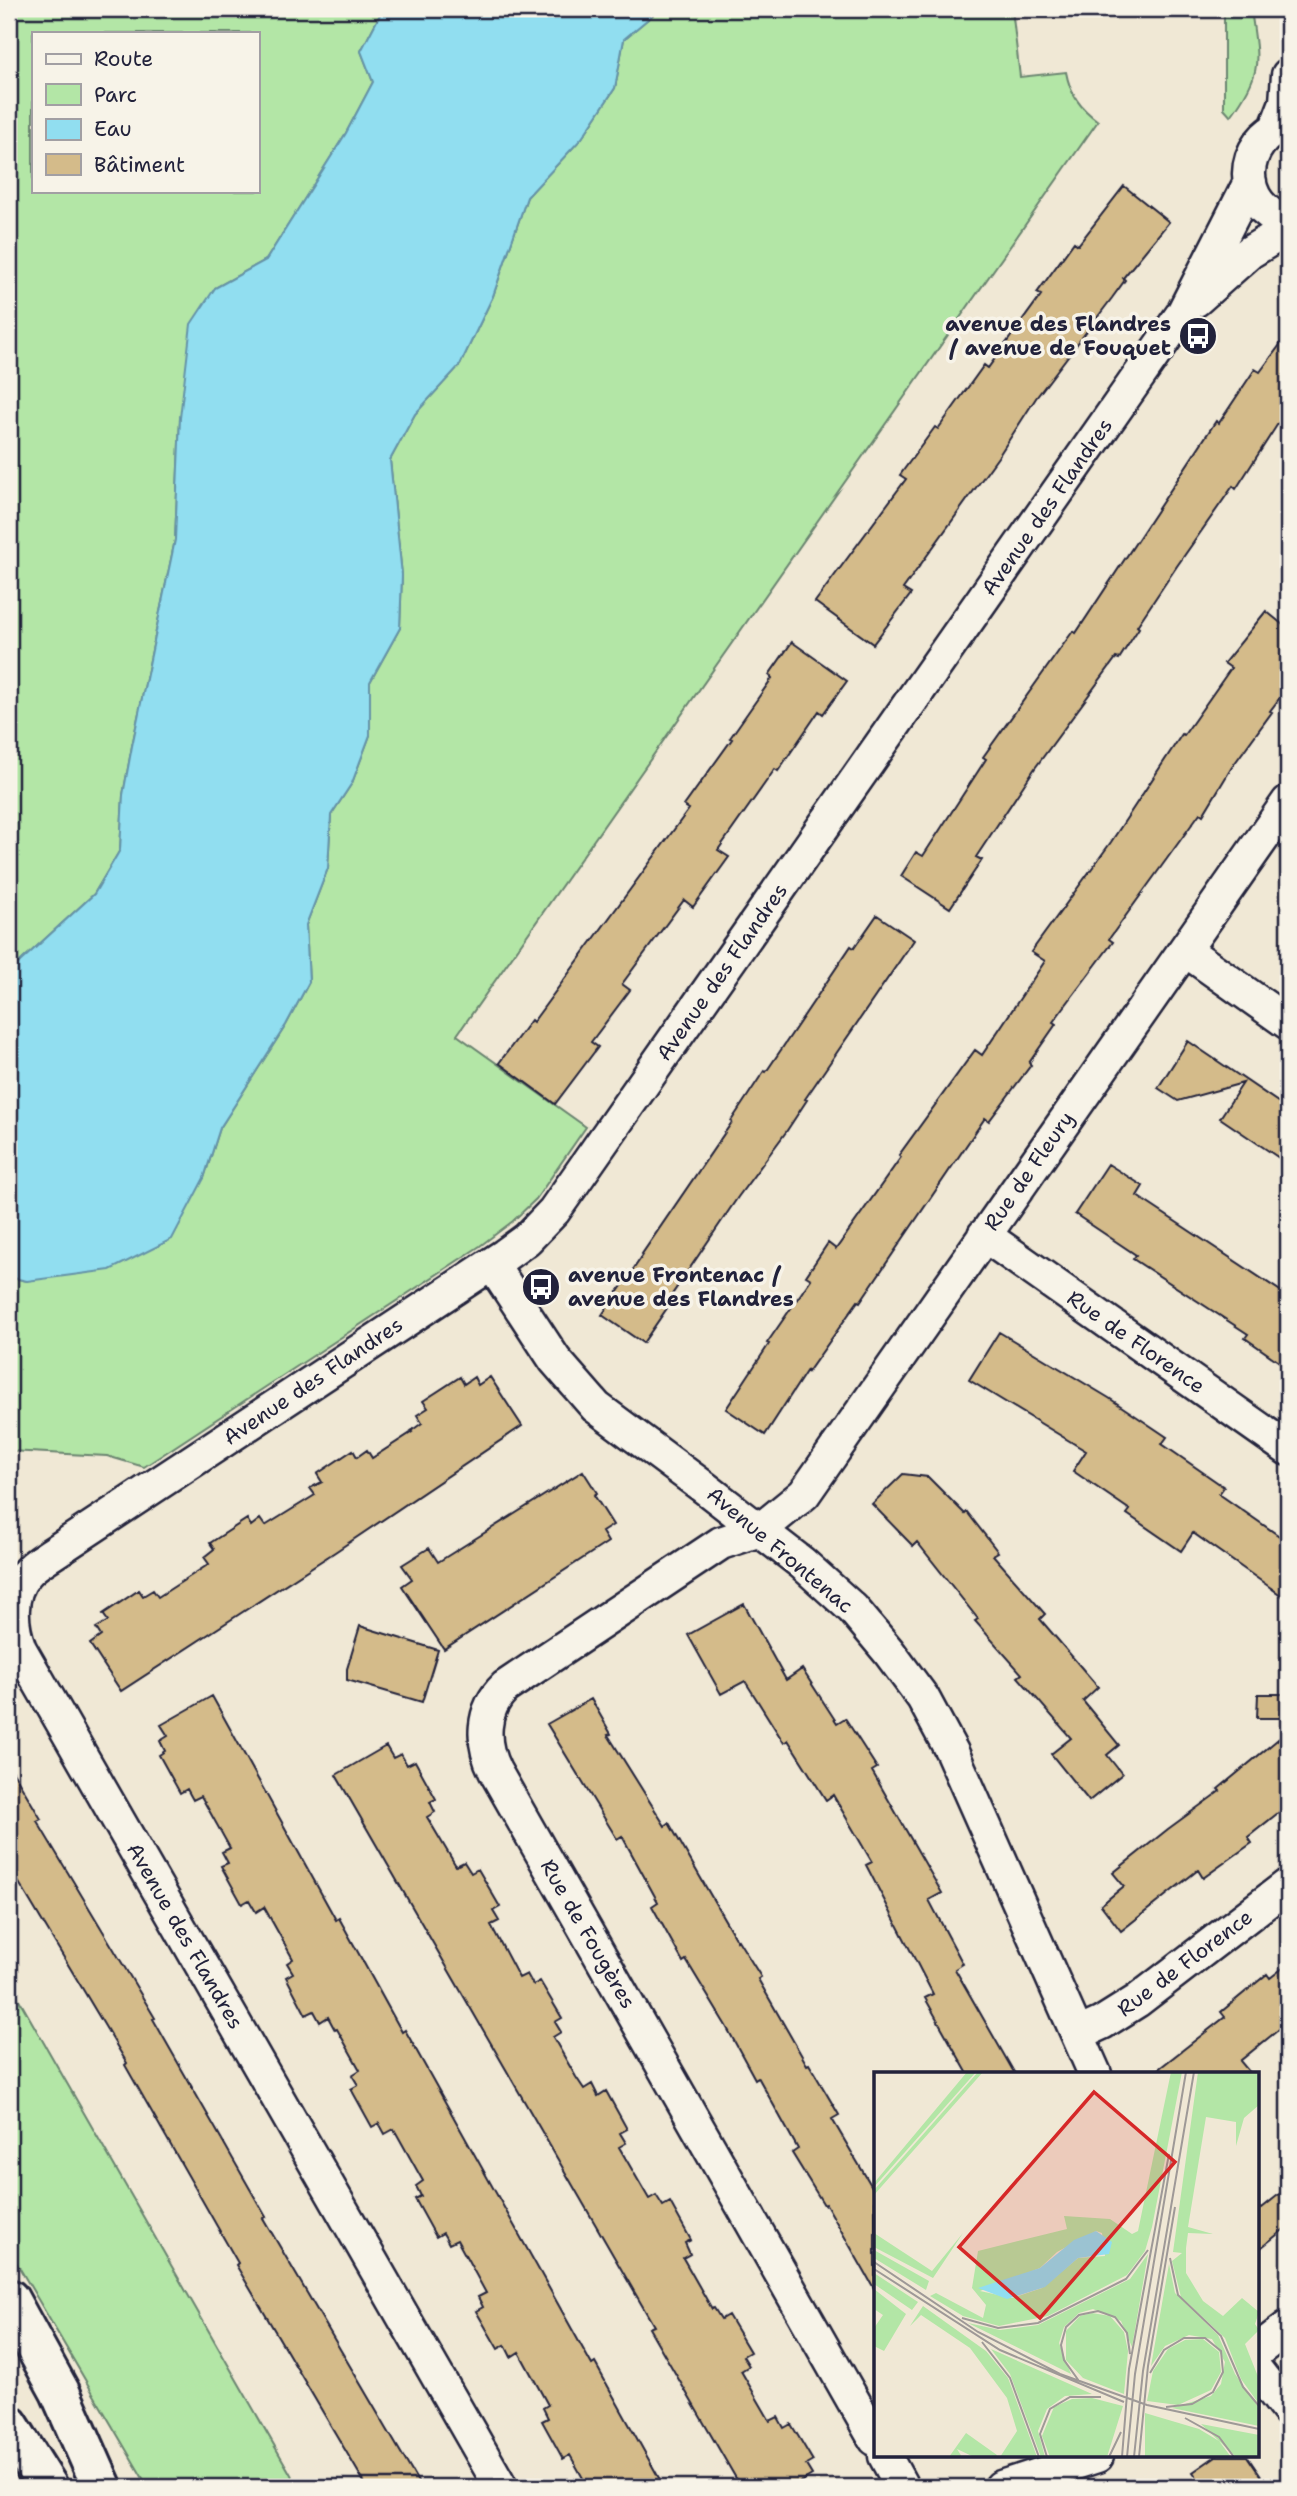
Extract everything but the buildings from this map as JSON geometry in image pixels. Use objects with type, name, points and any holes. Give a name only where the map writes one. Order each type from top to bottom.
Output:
[{"type":"highway","points":[[9,2299],[60,2392],[102,2487]]},
{"type":"highway","points":[[9,2425],[48,2487]]},
{"type":"street","points":[[1282,126],[1288,75]]},
{"type":"street","name":"Avenue des Flandres","points":[[501,2487],[20,1648],[14,1633],[12,1616],[18,1587],[25,1574],[38,1563],[527,1239],[567,1193],[1183,313],[1250,182],[1252,155],[1261,141],[1282,126]]},
{"type":"street","points":[[1250,182],[1263,207],[1275,217],[1288,222]]},
{"type":"street","name":"Avenue des Flandres","points":[[1183,313],[1250,252],[1288,229]]},
{"type":"street","name":"Rue de Fleury","points":[[760,1530],[804,1494],[1288,802]]},
{"type":"street","points":[[1185,950],[1288,1023]]},
{"type":"street","name":"Rue de Florence","points":[[984,1235],[1288,1449]]},
{"type":"street","name":"Avenue Frontenac","points":[[492,1264],[555,1360],[596,1407],[760,1530],[853,1609],[890,1652],[923,1698],[952,1752],[1094,2072]]},
{"type":"street","name":"Rue de Fougères","points":[[760,1530],[721,1543],[505,1687],[496,1695],[489,1708],[485,1743],[495,1771],[874,2437]]},
{"type":"street","name":"Rue de Florence","points":[[1078,2034],[1102,2023],[1137,2001],[1288,1885]]},
{"type":"street","points":[[1258,2350],[1288,2327]]},
{"type":"street","points":[[1258,2372],[1288,2412]]},
{"type":"street","points":[[886,2458],[902,2487]]},
{"type":"street","points":[[1001,2487],[1091,2458]]},
{"type":"green space","points":[[9,9],[383,9],[361,51],[373,82],[346,133],[266,260],[215,288],[180,418],[175,540],[123,795],[120,850],[94,894],[9,972]]},
{"type":"green space","points":[[660,9],[1012,9],[1020,77],[1066,72],[1077,100],[1098,121],[457,1035],[586,1127],[536,1199],[480,1246],[144,1467],[107,1456],[9,1451],[9,1277],[27,1281],[204,1178],[220,1128],[286,1025],[309,982],[306,925],[328,868],[331,815],[352,783],[370,735],[370,682],[400,628],[402,575],[390,460],[415,414],[460,365],[493,296],[527,197],[582,138],[615,88],[624,39]]},
{"type":"green space","points":[[1224,9],[1251,9],[1256,54],[1254,76],[1231,116],[1224,108]]},
{"type":"green space","points":[[9,1982],[298,2487],[148,2487],[9,2250]]},
{"type":"water","points":[[383,9],[660,9],[624,39],[615,88],[582,138],[527,197],[493,296],[460,365],[415,414],[390,460],[402,575],[400,628],[370,682],[370,735],[352,783],[331,815],[328,868],[306,925],[309,982],[286,1025],[220,1128],[204,1178],[172,1239],[110,1270],[27,1281],[9,1277],[9,972],[94,894],[120,850],[123,795],[175,540],[180,418],[191,324],[215,288],[266,260],[346,133],[373,82],[361,51]]},
{"type":"place","name":"avenue des Flandres / avenue de Fouquet","points":[[1198,336]]},
{"type":"place","name":"avenue Frontenac / avenue des Flandres","points":[[541,1287]]}]
